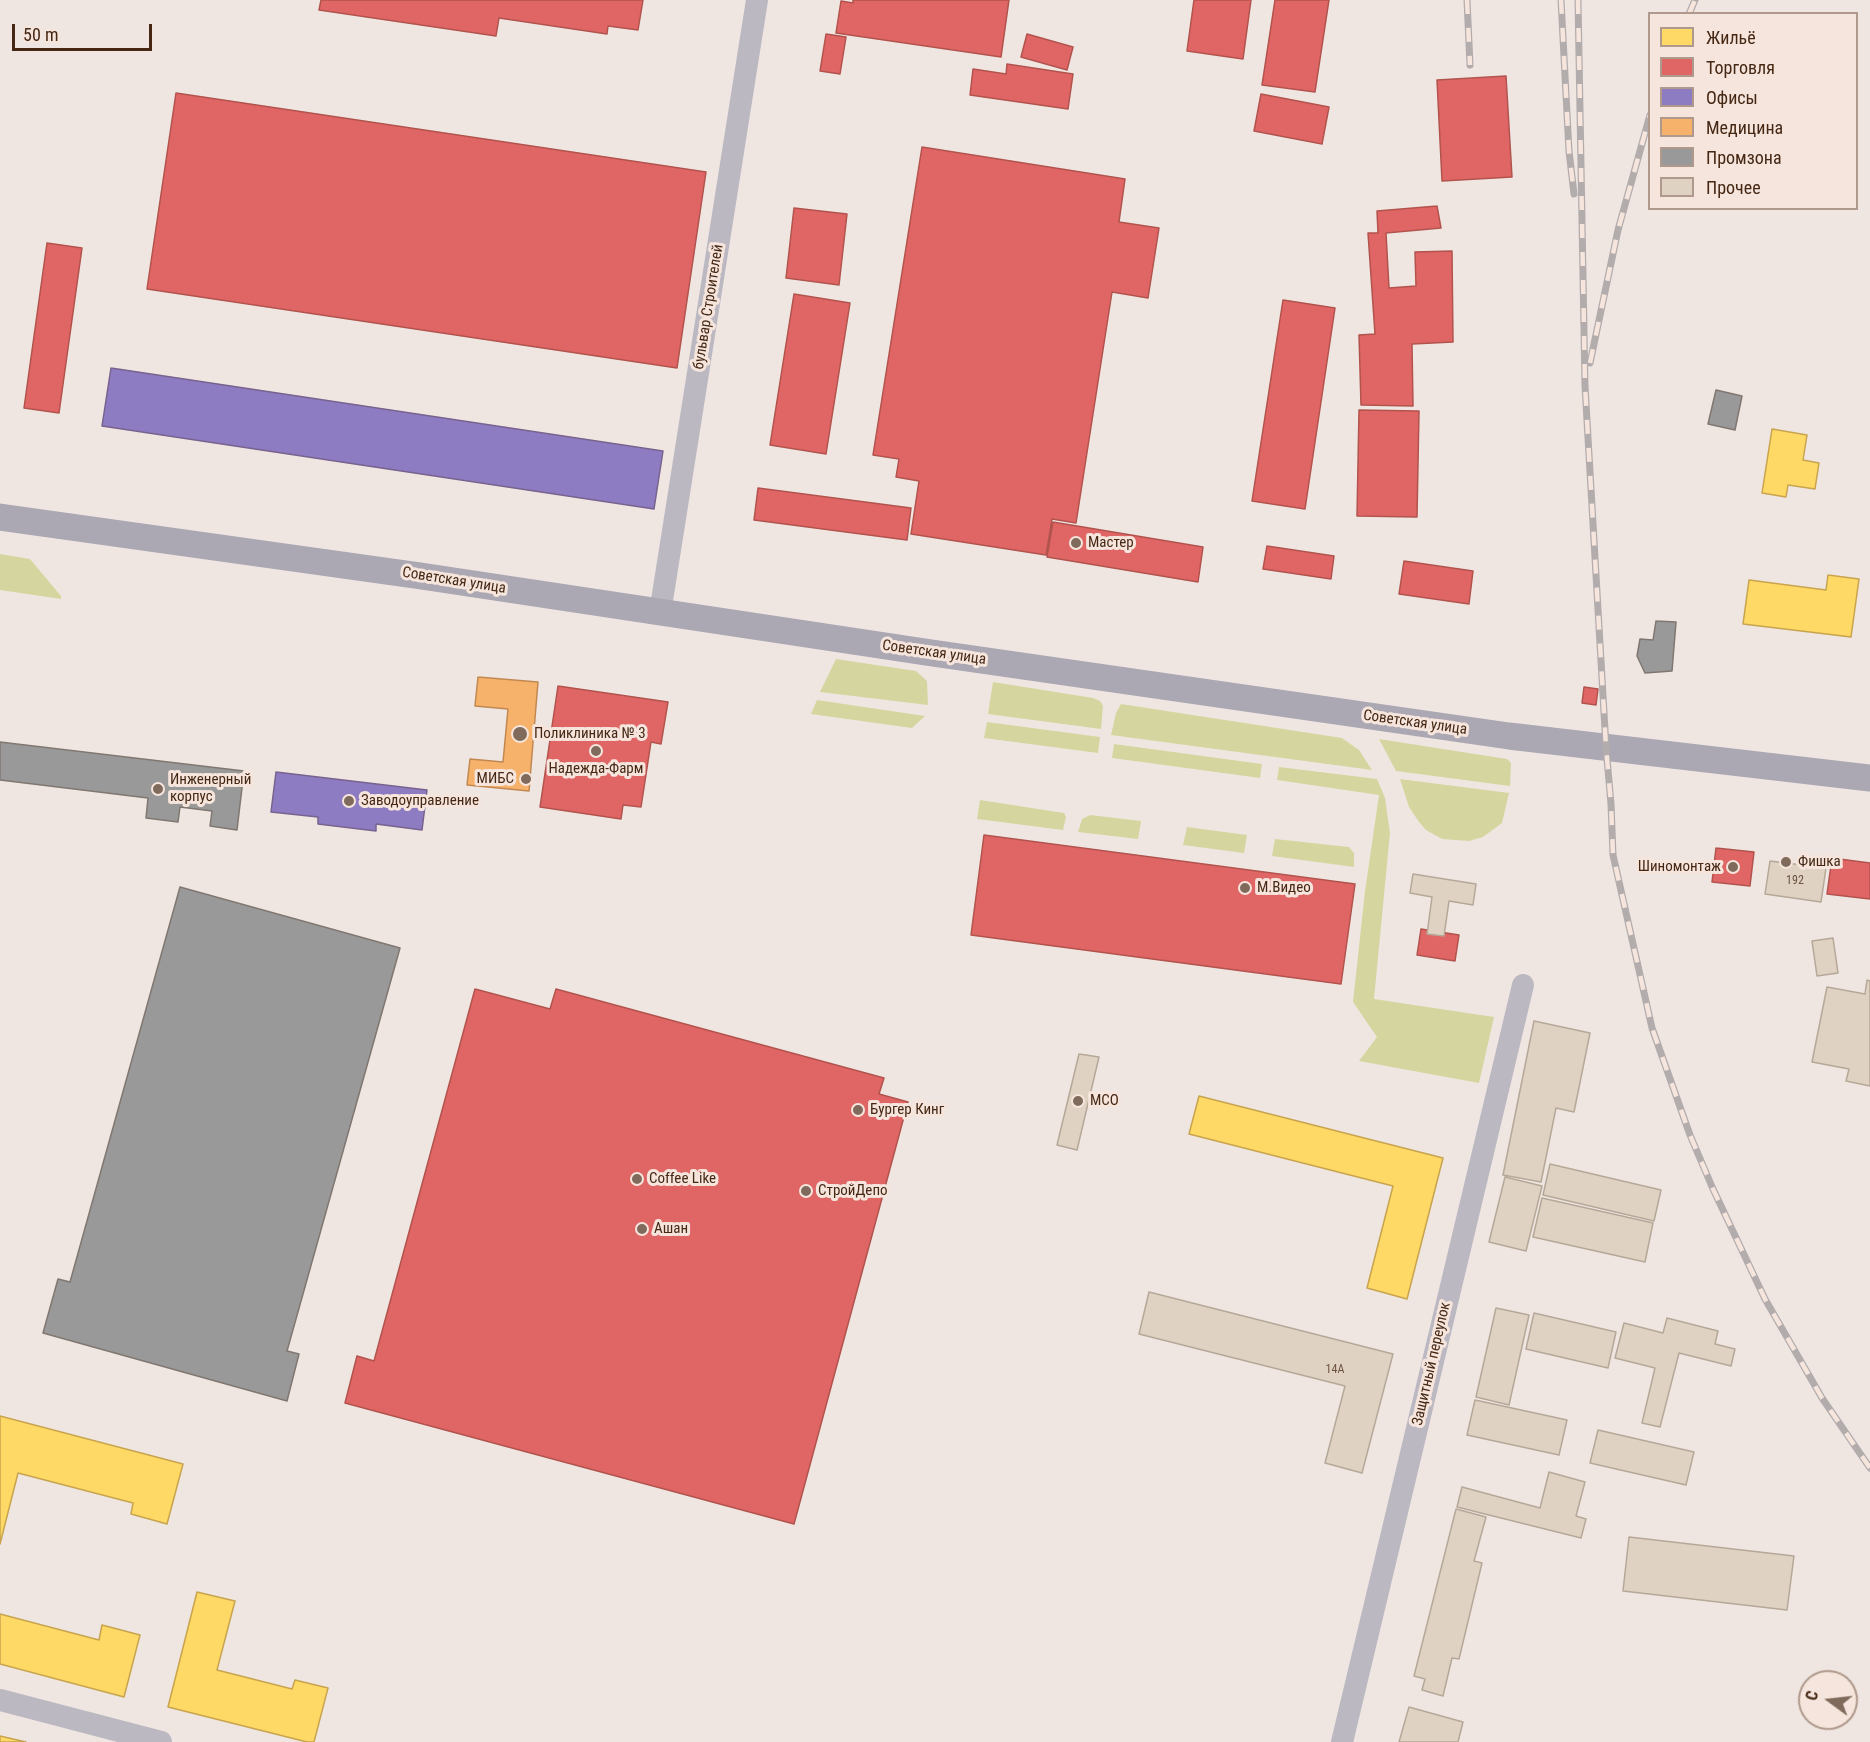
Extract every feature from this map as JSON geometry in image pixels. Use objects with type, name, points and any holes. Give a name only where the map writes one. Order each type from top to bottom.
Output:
[{"type":"main road","name":"Советская улица","points":[[0,517],[422,576],[660,613],[1509,736],[1870,777]]},
{"type":"street","name":"бульвар Строителей","points":[[660,613],[757,0]]},
{"type":"street","name":"Защитный переулок","points":[[1342,1742],[1523,986]]},
{"type":"street","points":[[0,1700],[161,1742]]},
{"type":"green space","points":[[0,554],[30,559],[61,596],[61,599],[0,590]]},
{"type":"green space","points":[[836,659],[916,671],[927,681],[928,705],[820,692]]},
{"type":"green space","points":[[993,682],[1100,701],[1103,706],[1101,729],[988,714]]},
{"type":"green space","points":[[817,700],[925,716],[912,728],[811,714]]},
{"type":"green space","points":[[1121,704],[1342,738],[1359,750],[1372,770],[1111,735],[1116,713]]},
{"type":"green space","points":[[987,722],[1100,737],[1098,753],[984,738]]},
{"type":"green space","points":[[1379,739],[1507,759],[1511,763],[1510,786],[1396,771]]},
{"type":"green space","points":[[1114,744],[1262,764],[1260,778],[1112,758]]},
{"type":"green space","points":[[1279,767],[1377,779],[1385,798],[1390,833],[1374,999],[1494,1017],[1479,1083],[1359,1061],[1377,1037],[1353,1002],[1365,891],[1379,795],[1277,780]]},
{"type":"green space","points":[[1400,779],[1509,793],[1502,823],[1483,837],[1469,841],[1442,839],[1426,830],[1419,822],[1409,807]]},
{"type":"green space","points":[[980,800],[1064,813],[1066,817],[1063,830],[977,819]]},
{"type":"green space","points":[[1090,815],[1141,821],[1138,839],[1078,832],[1082,819]]},
{"type":"green space","points":[[1187,827],[1247,835],[1244,853],[1183,845]]},
{"type":"green space","points":[[1275,839],[1349,847],[1354,853],[1354,867],[1272,856]]},
{"type":"building: Жильё","points":[[1772,429],[1807,435],[1803,460],[1819,463],[1815,489],[1788,485],[1786,497],[1762,493]]},
{"type":"building: Жильё","points":[[1828,575],[1859,579],[1851,637],[1743,624],[1749,580],[1826,590]]},
{"type":"building: Жильё","points":[[1199,1096],[1443,1158],[1407,1299],[1367,1288],[1393,1186],[1189,1134]]},
{"type":"building: Жильё","points":[[0,1416],[183,1464],[167,1524],[131,1514],[133,1503],[18,1473],[0,1544]]},
{"type":"building: Жильё","points":[[197,1592],[235,1601],[217,1670],[292,1689],[295,1680],[328,1688],[314,1742],[168,1707]]},
{"type":"building: Жильё","points":[[0,1614],[99,1640],[102,1625],[140,1635],[124,1697],[0,1664]]},
{"type":"building: Жильё","points":[[0,1736],[26,1742],[0,1742]]},
{"type":"building: Торговля","points":[[321,0],[643,0],[638,30],[608,26],[607,34],[499,18],[496,36],[319,10]]},
{"type":"building: Торговля","points":[[853,0],[1009,0],[1001,57],[836,33],[841,1],[853,3]]},
{"type":"building: Торговля","points":[[1194,0],[1251,0],[1243,59],[1187,51]]},
{"type":"building: Торговля","points":[[1275,0],[1329,0],[1315,92],[1262,85]]},
{"type":"building: Торговля","points":[[826,34],[846,37],[840,74],[820,71]]},
{"type":"building: Торговля","points":[[1027,34],[1073,47],[1067,70],[1021,57]]},
{"type":"building: Торговля","points":[[1007,64],[1073,74],[1068,109],[970,95],[973,69],[1006,74]]},
{"type":"building: Торговля","points":[[1506,76],[1512,177],[1442,181],[1437,80]]},
{"type":"building: Торговля","points":[[176,93],[706,172],[677,368],[147,289]]},
{"type":"building: Торговля","points":[[1261,94],[1329,107],[1322,144],[1254,131]]},
{"type":"building: Торговля","points":[[922,147],[1125,179],[1119,222],[1159,228],[1148,298],[1112,292],[1076,523],[1052,519],[1046,555],[911,534],[919,481],[896,477],[899,459],[873,455]]},
{"type":"building: Торговля","points":[[1437,206],[1441,228],[1386,233],[1389,288],[1416,286],[1415,252],[1452,251],[1453,342],[1412,344],[1413,406],[1361,405],[1359,335],[1375,334],[1368,233],[1378,233],[1377,211]]},
{"type":"building: Торговля","points":[[794,208],[847,214],[839,285],[786,278]]},
{"type":"building: Торговля","points":[[47,243],[82,248],[59,413],[24,408]]},
{"type":"building: Торговля","points":[[794,294],[850,303],[826,454],[770,445]]},
{"type":"building: Торговля","points":[[1283,300],[1335,308],[1305,509],[1252,501]]},
{"type":"building: Торговля","points":[[1359,410],[1419,411],[1417,517],[1357,516]]},
{"type":"building: Торговля","points":[[758,488],[911,508],[907,540],[754,520]]},
{"type":"building: Торговля","points":[[1053,522],[1203,547],[1198,582],[1047,557]]},
{"type":"building: Торговля","points":[[1267,546],[1334,556],[1331,579],[1263,569]]},
{"type":"building: Торговля","points":[[1404,561],[1473,571],[1469,604],[1399,594]]},
{"type":"building: Торговля","points":[[558,686],[668,702],[661,744],[651,742],[641,807],[623,805],[621,819],[540,807]]},
{"type":"building: Торговля","points":[[1584,687],[1598,689],[1596,705],[1582,703]]},
{"type":"building: Торговля","points":[[984,835],[1355,884],[1341,984],[971,935]]},
{"type":"building: Торговля","name":"Шиномонтаж","points":[[1716,848],[1754,852],[1750,886],[1712,882]]},
{"type":"building: Торговля","points":[[1832,858],[1870,863],[1870,899],[1827,894]]},
{"type":"building: Торговля","points":[[1421,929],[1459,935],[1455,961],[1417,955]]},
{"type":"building: Торговля","name":"Ашан","points":[[475,989],[550,1009],[556,989],[884,1078],[879,1094],[908,1102],[794,1524],[345,1403],[357,1356],[374,1361]]},
{"type":"building: Офисы","points":[[111,368],[663,451],[654,509],[102,426]]},
{"type":"building: Офисы","name":"Заводоуправление","points":[[276,772],[427,790],[422,830],[376,824],[376,831],[318,824],[318,817],[271,812]]},
{"type":"building: Медицина","name":"Поликлиника № 3","points":[[478,677],[538,682],[529,791],[467,785],[470,759],[503,762],[508,709],[475,706]]},
{"type":"building: Промзона","points":[[1716,390],[1742,396],[1735,430],[1708,424]]},
{"type":"building: Промзона","points":[[1656,621],[1676,622],[1672,671],[1645,673],[1637,656],[1640,639],[1653,640]]},
{"type":"building: Промзона","name":"Инженерный корпус","points":[[0,742],[244,771],[237,830],[210,826],[212,811],[180,807],[178,822],[146,818],[148,798],[0,780]]},
{"type":"building: Промзона","points":[[180,887],[400,948],[287,1351],[299,1354],[287,1401],[43,1333],[58,1279],[70,1282]]},
{"type":"building: Прочее","points":[[1770,861],[1826,868],[1821,902],[1765,894]]},
{"type":"building: Прочее","points":[[1413,874],[1476,884],[1473,905],[1449,901],[1444,936],[1427,934],[1432,897],[1410,893]]},
{"type":"building: Прочее","points":[[1833,938],[1838,973],[1817,976],[1812,941]]},
{"type":"building: Прочее","points":[[1867,980],[1870,981],[1870,1086],[1846,1081],[1849,1069],[1812,1062],[1827,987],[1865,994]]},
{"type":"building: Прочее","points":[[1534,1021],[1590,1033],[1574,1112],[1556,1108],[1541,1182],[1503,1175]]},
{"type":"building: Прочее","name":"МСО","points":[[1079,1054],[1099,1057],[1077,1150],[1057,1145]]},
{"type":"building: Прочее","points":[[1550,1164],[1661,1190],[1654,1221],[1543,1195]]},
{"type":"building: Прочее","points":[[1505,1177],[1542,1186],[1526,1251],[1489,1242]]},
{"type":"building: Прочее","points":[[1542,1198],[1653,1223],[1645,1262],[1533,1237]]},
{"type":"building: Прочее","points":[[1149,1292],[1393,1354],[1362,1473],[1325,1463],[1345,1386],[1139,1334]]},
{"type":"building: Прочее","points":[[1496,1308],[1529,1315],[1509,1405],[1476,1397]]},
{"type":"building: Прочее","points":[[1534,1313],[1616,1332],[1608,1368],[1526,1349]]},
{"type":"building: Прочее","points":[[1667,1318],[1718,1331],[1715,1344],[1735,1349],[1731,1366],[1679,1353],[1660,1427],[1642,1423],[1655,1368],[1615,1358],[1624,1323],[1663,1333]]},
{"type":"building: Прочее","points":[[1475,1400],[1567,1420],[1559,1455],[1467,1435]]},
{"type":"building: Прочее","points":[[1598,1430],[1694,1452],[1686,1485],[1590,1463]]},
{"type":"building: Прочее","points":[[1549,1472],[1585,1482],[1576,1516],[1586,1519],[1581,1538],[1457,1507],[1462,1487],[1540,1508]]},
{"type":"building: Прочее","points":[[1456,1509],[1486,1517],[1474,1561],[1482,1563],[1459,1659],[1452,1658],[1443,1696],[1422,1690],[1425,1679],[1414,1676]]},
{"type":"building: Прочее","points":[[1629,1537],[1794,1556],[1787,1610],[1623,1591]]},
{"type":"building: Прочее","points":[[1409,1707],[1463,1722],[1458,1742],[1399,1742]]},
{"type":"railway","points":[[1467,0],[1470,65]]},
{"type":"railway","points":[[1561,0],[1569,151],[1574,194]]},
{"type":"railway","points":[[1578,0],[1585,386],[1613,855],[1652,1028],[1690,1135],[1765,1299],[1822,1398],[1870,1468]]},
{"type":"railway","points":[[1690,12],[1695,0]]},
{"type":"railway","points":[[1590,363],[1618,230],[1648,122]]},
{"type":"place","name":"Мастер","points":[[1076,543]]},
{"type":"place","name":"Поликлиника № 3","points":[[520,734]]},
{"type":"place","name":"Надежда-Фарм","points":[[596,751]]},
{"type":"place","name":"МИБС","points":[[526,779]]},
{"type":"place","name":"Инженерный корпус","points":[[158,789]]},
{"type":"place","name":"Заводоуправление","points":[[349,801]]},
{"type":"place","name":"Фишка","points":[[1786,862]]},
{"type":"place","name":"Шиномонтаж","points":[[1733,867]]},
{"type":"place","name":"М.Видео","points":[[1245,888]]},
{"type":"place","name":"МСО","points":[[1078,1101]]},
{"type":"place","name":"Бургер Кинг","points":[[858,1110]]},
{"type":"place","name":"Coffee Like","points":[[637,1179]]},
{"type":"place","name":"СтройДепо","points":[[806,1191]]},
{"type":"place","name":"Ашан","points":[[642,1229]]}]
